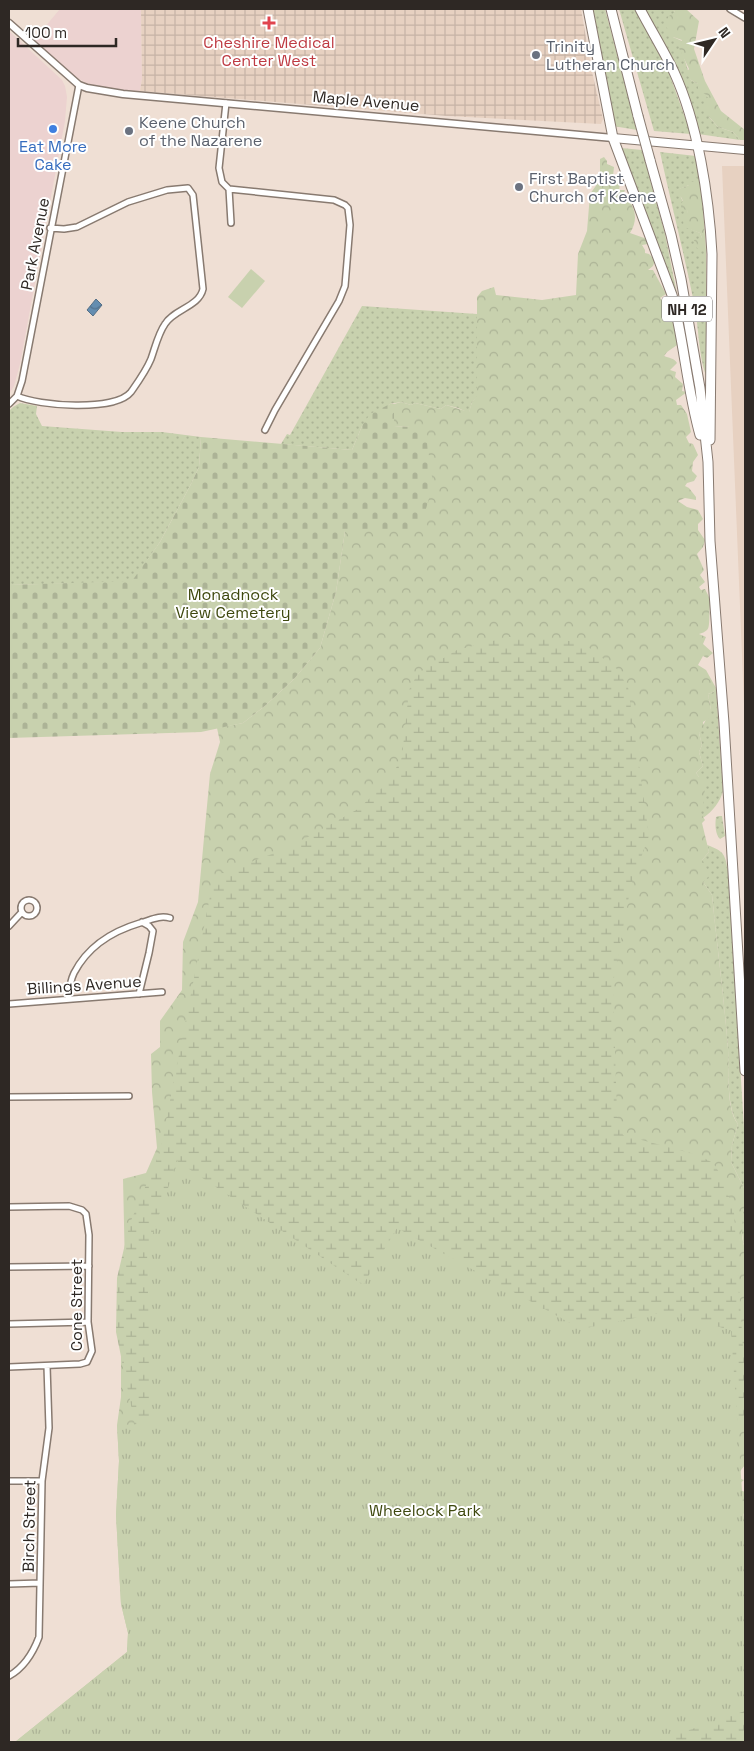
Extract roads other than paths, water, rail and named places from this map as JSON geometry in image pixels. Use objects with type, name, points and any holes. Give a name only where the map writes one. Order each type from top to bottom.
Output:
[{"type":"highway","points":[[588,9],[612,138],[672,295],[692,398],[708,462]]},
{"type":"highway","name":"NH 12","points":[[611,9],[671,235],[681,279],[700,388],[708,462],[710,541],[724,723],[745,1071]]},
{"type":"highway","points":[[640,9],[674,72],[682,93],[698,146],[711,230],[711,419],[708,462]]},
{"type":"main road","name":"Maple Avenue","points":[[612,138],[745,150]]},
{"type":"street","points":[[730,9],[745,18]]},
{"type":"street","name":"Maple Avenue","points":[[9,22],[79,85],[87,88],[122,94],[612,138]]},
{"type":"street","name":"Park Avenue","points":[[9,404],[17,396],[22,380],[79,85]]},
{"type":"street","points":[[226,103],[219,168],[222,182],[229,189],[334,200],[345,205],[350,215],[345,286],[339,300],[265,430]]},
{"type":"street","points":[[17,396],[27,400],[82,406],[125,398],[136,385],[150,361],[163,325],[173,315],[200,297],[204,289],[193,195],[188,188],[167,190],[128,202],[77,227],[66,229],[50,228]]},
{"type":"street","points":[[229,189],[231,223]]},
{"type":"street","points":[[9,926],[22,912]]},
{"type":"street","points":[[68,999],[70,982],[74,973],[104,938],[155,917],[164,916],[170,918]]},
{"type":"street","points":[[139,994],[153,931],[142,922]]},
{"type":"street","name":"Billings Avenue","points":[[9,1004],[162,992]]},
{"type":"street","points":[[9,1097],[129,1096]]},
{"type":"street","name":"Cone Street","points":[[9,1207],[69,1206],[82,1210],[86,1214],[88,1221],[88,1322],[92,1351],[86,1362],[47,1366]]},
{"type":"street","points":[[9,1267],[89,1266]]},
{"type":"street","points":[[9,1324],[88,1322]]},
{"type":"street","points":[[9,1367],[47,1366]]},
{"type":"street","name":"Birch Street","points":[[9,1676],[22,1668],[30,1657],[39,1637],[42,1481],[49,1428],[47,1366]]},
{"type":"street","points":[[9,1481],[42,1481]]},
{"type":"street","points":[[9,1584],[40,1583]]},
{"type":"water","points":[[96,299],[102,305],[93,316],[87,310]]},
{"type":"place","name":"Cheshire Medical Center West","points":[[269,23]]},
{"type":"place","name":"Trinity Lutheran Church","points":[[536,55]]},
{"type":"place","name":"Eat More Cake","points":[[53,129]]},
{"type":"place","name":"Keene Church of the Nazarene","points":[[129,131]]},
{"type":"place","name":"First Baptist Church of Keene","points":[[519,187]]},
{"type":"park label","name":"Monadnock View Cemetery","points":[[233,603]]},
{"type":"park label","name":"Wheelock Park","points":[[425,1510]]}]
